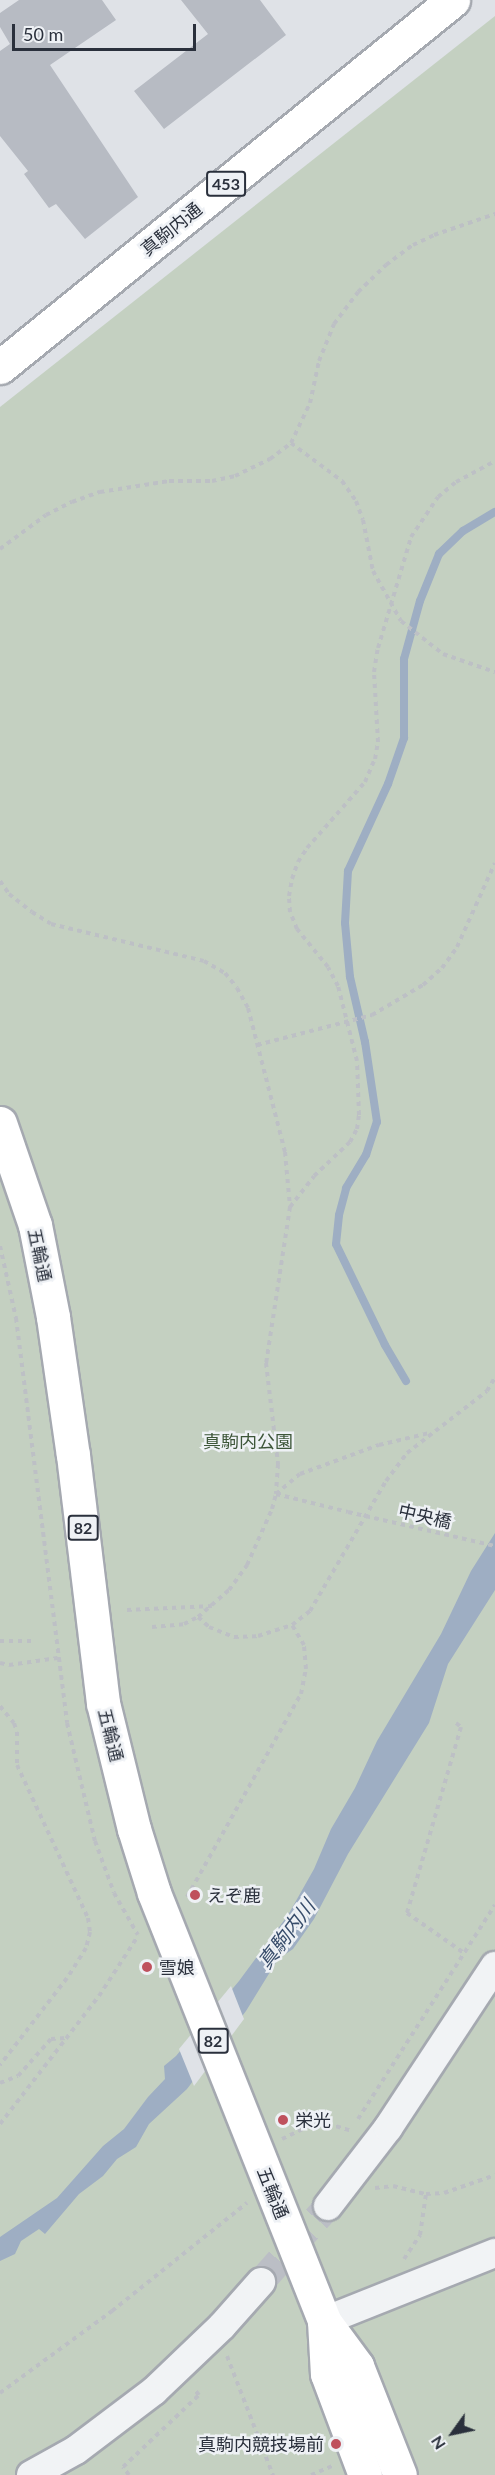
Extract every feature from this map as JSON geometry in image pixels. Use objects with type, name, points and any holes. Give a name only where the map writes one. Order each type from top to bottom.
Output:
[{"type":"main road","name":"真駒内通","points":[[0,367],[453,0]]},
{"type":"main road","name":"五輪通","points":[[0,1124],[35,1225],[53,1317],[73,1455],[103,1702],[134,1828],[150,1937],[269,2145],[324,2321],[327,2374],[365,2475]]},
{"type":"main road","name":"五輪通","points":[[324,2321],[357,2366],[400,2475]]},
{"type":"lane","points":[[328,2206],[388,2128],[495,1966]]},
{"type":"lane","points":[[458,2021],[473,2011],[495,2006]]},
{"type":"lane","points":[[324,2321],[495,2253]]},
{"type":"lane","points":[[31,2475],[76,2450],[154,2391],[222,2326],[261,2282]]},
{"type":"path","points":[[0,549],[46,515],[100,492],[169,481],[212,481],[235,477],[252,470],[291,443],[310,403],[319,361],[334,324],[358,292],[413,245],[434,235],[495,214]]},
{"type":"path","points":[[291,443],[342,481],[356,501],[363,520],[373,571],[391,608],[401,621],[442,654],[495,672]]},
{"type":"path","points":[[290,1207],[314,1176],[350,1142],[357,1129],[359,1114],[357,1061],[338,986],[328,967],[297,929],[290,912],[289,896],[298,862],[365,782],[375,759],[378,742],[374,672],[378,648],[411,537],[428,508],[456,482],[495,461]]},
{"type":"path","points":[[257,1045],[349,1023],[372,1015],[423,985],[442,968],[457,947],[495,863]]},
{"type":"path","points":[[0,881],[9,894],[51,924],[204,961],[225,973],[248,1008],[285,1152],[290,1207],[266,1364],[278,1464],[276,1494],[272,1509],[247,1565],[212,1606],[184,1624],[152,1628]]},
{"type":"path","points":[[0,1246],[16,1318],[67,1723],[95,1841],[114,1893],[150,1937],[99,1996],[0,2124]]},
{"type":"path","points":[[198,1617],[209,1627],[234,1637],[258,1636],[292,1625],[310,1611],[386,1481],[407,1453],[487,1391],[495,1377]]},
{"type":"path","points":[[276,1494],[300,1474],[313,1467],[379,1445],[432,1432]]},
{"type":"path","name":"中央橋","points":[[276,1494],[495,1546]]},
{"type":"path","points":[[127,1610],[212,1606]]},
{"type":"path","points":[[187,1897],[301,1694],[306,1669],[304,1645],[292,1625]]},
{"type":"path","points":[[0,1641],[34,1641]]},
{"type":"path","points":[[0,1663],[9,1665],[58,1658]]},
{"type":"path","points":[[0,1706],[14,1723],[17,1732],[17,1765],[88,1918],[90,1932],[86,1948],[68,1978],[0,2065]]},
{"type":"path","points":[[456,1723],[461,1727],[407,1913],[464,1953]]},
{"type":"path","points":[[347,2141],[495,1905]]},
{"type":"path","points":[[0,2083],[18,2076],[51,2039],[67,2038]]},
{"type":"path","points":[[269,2145],[319,2121],[352,2131]]},
{"type":"path","points":[[370,2192],[393,2186],[426,2194],[444,2193],[495,2175]]},
{"type":"path","points":[[398,2265],[416,2245],[420,2235],[426,2194]]},
{"type":"path","points":[[0,2393],[112,2311],[248,2202]]},
{"type":"path","points":[[230,2363],[273,2475]]},
{"type":"path","points":[[129,2475],[123,2467],[199,2396]]},
{"type":"path","points":[[311,2475],[327,2469]]},
{"type":"green space","name":"真駒内公園","points":[[495,16],[495,2475],[0,2475],[0,407]]},
{"type":"water","name":"真駒内川","points":[[495,1533],[495,1590],[448,1664],[429,1723],[348,1854],[314,1919],[293,1949],[278,1959],[246,2011],[187,2089],[149,2124],[136,2147],[117,2159],[103,2176],[79,2194],[45,2234],[39,2229],[21,2241],[15,2254],[0,2261],[0,2237],[57,2198],[103,2146],[124,2129],[165,2079],[164,2066],[176,2056],[239,1981],[288,1915],[314,1869],[331,1829],[355,1788],[377,1741],[441,1634],[471,1571]]},
{"type":"pier","points":[[231,1986],[244,2019],[194,2086],[179,2049]]},
{"type":"building","points":[[19,0],[102,0],[116,20],[50,65],[138,197],[85,239],[56,204],[49,208],[24,174],[28,171],[0,136],[0,51],[10,44],[0,27],[0,13]]},
{"type":"building","points":[[181,0],[260,0],[286,35],[164,129],[134,91],[208,34]]},
{"type":"waterway","points":[[406,1381],[385,1345],[336,1244],[339,1215],[346,1188],[366,1155],[377,1122],[365,1042],[350,977],[345,923],[348,871],[388,784],[404,738],[404,659],[420,601],[439,554],[463,531],[495,512]]},
{"type":"tunnel","points":[[261,2282],[328,2206]]},
{"type":"place","name":"えぞ鹿","points":[[195,1895]]},
{"type":"place","name":"雪娘","points":[[147,1967]]},
{"type":"place","name":"栄光","points":[[283,2120]]},
{"type":"place","name":"真駒内競技場前","points":[[336,2444]]}]
